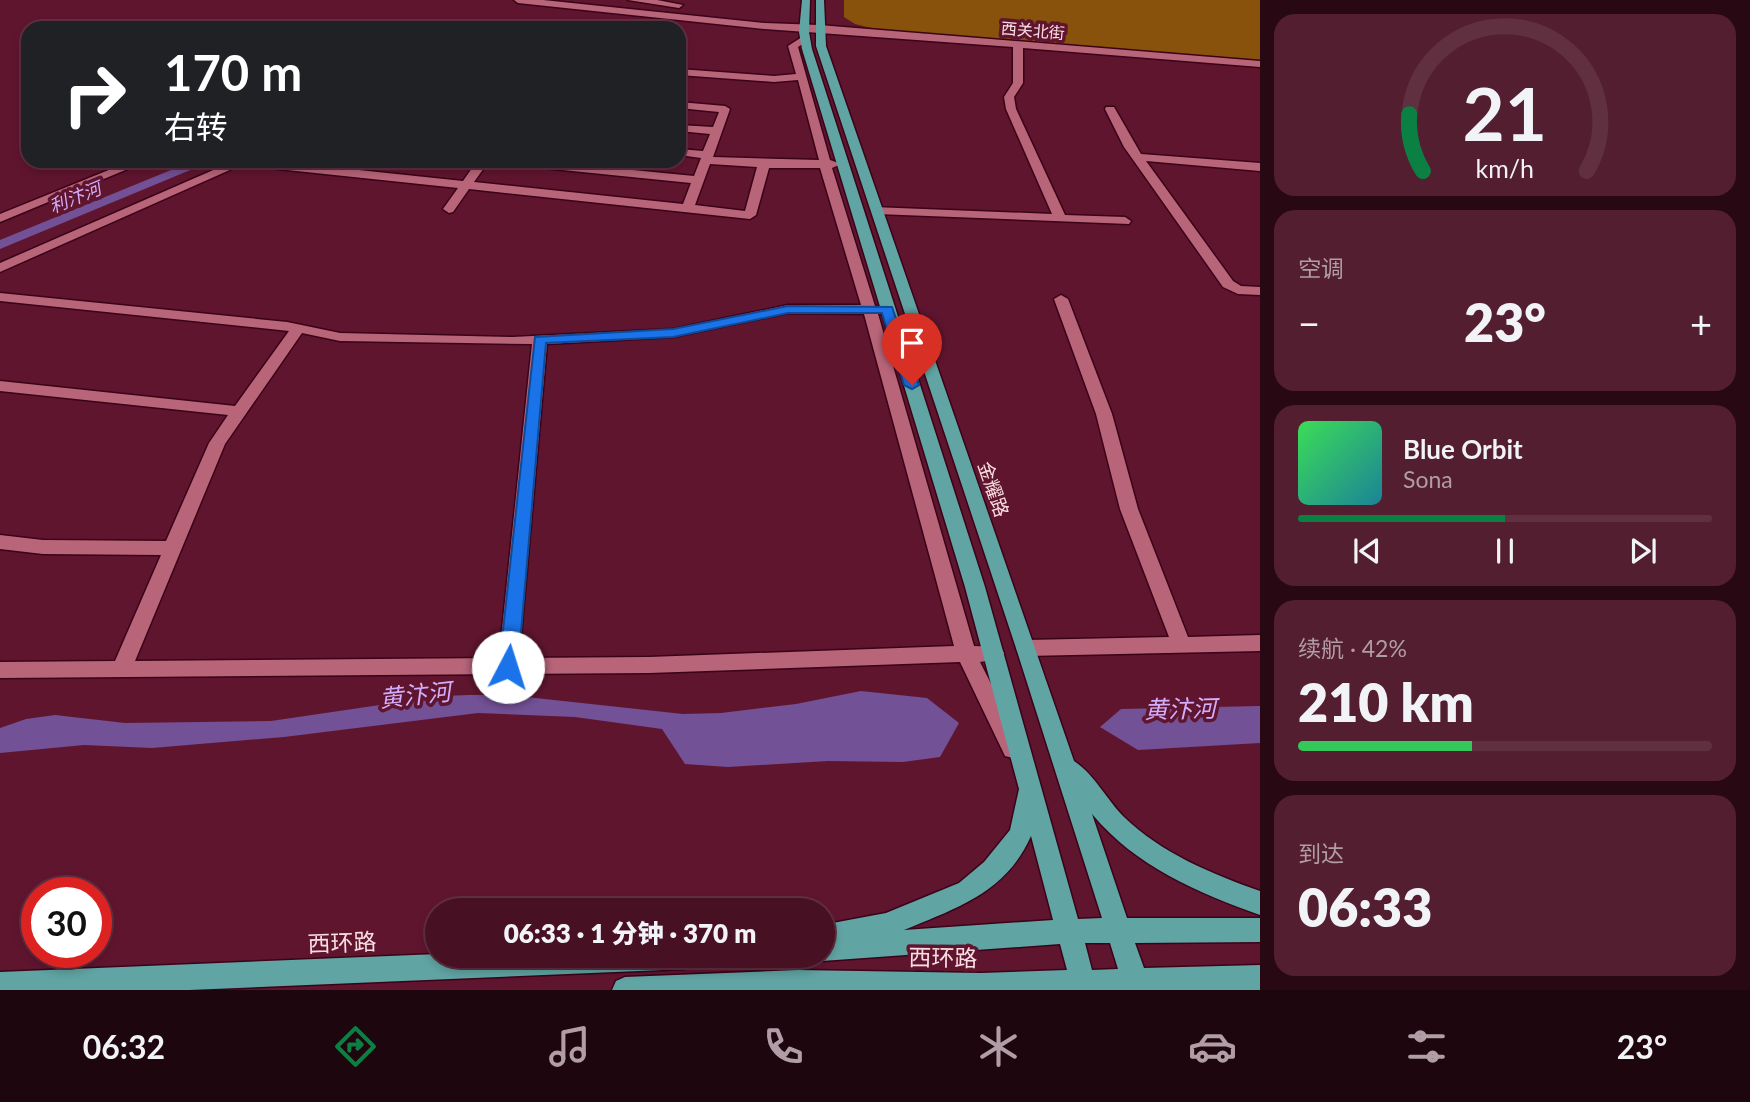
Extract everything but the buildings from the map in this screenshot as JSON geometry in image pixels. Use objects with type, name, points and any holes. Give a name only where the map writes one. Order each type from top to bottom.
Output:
[{"type":"main road","name":"金耀路","points":[[806,0],[834,164],[879,310],[994,653],[1084,986]]},
{"type":"main road","name":"金耀路","points":[[810,32],[820,0]]},
{"type":"main road","name":"金耀路","points":[[810,32],[821,46],[1026,648],[1137,986]]},
{"type":"main road","points":[[1064,763],[1122,830],[1152,853],[1230,893],[1260,903]]},
{"type":"main road","points":[[835,935],[886,925],[968,891],[993,870],[1020,835],[1027,807],[1028,780]]},
{"type":"main road","name":"西环路","points":[[835,947],[1069,931],[1260,930]]},
{"type":"main road","name":"西环路","points":[[0,985],[425,967]]},
{"type":"main road","name":"西环路","points":[[625,990],[797,983],[1137,986],[1260,978]]},
{"type":"main road","points":[[797,983],[827,990]]},
{"type":"street","name":"西关北街","points":[[518,0],[810,32],[1018,44],[1260,64]]},
{"type":"street","name":"西关北街","points":[[594,0],[765,18],[810,32]]},
{"type":"street","points":[[632,0],[687,6]]},
{"type":"street","points":[[754,13],[765,18]]},
{"type":"street","points":[[686,153],[764,164],[834,164],[821,141],[793,46],[810,32]]},
{"type":"street","points":[[1018,44],[1018,83],[1009,97],[1011,109],[1060,218]]},
{"type":"street","points":[[686,73],[774,79],[802,77]]},
{"type":"street","points":[[686,106],[725,109],[687,209]]},
{"type":"street","points":[[1110,109],[1138,157],[1228,284],[1238,290],[1260,291]]},
{"type":"street","points":[[686,129],[717,131]]},
{"type":"street","points":[[1138,157],[1260,167]]},
{"type":"street","points":[[306,168],[750,215],[764,164]]},
{"type":"street","points":[[0,211],[108,168]]},
{"type":"street","points":[[0,218],[124,168]]},
{"type":"street","points":[[0,268],[228,168]]},
{"type":"street","points":[[449,209],[478,168]]},
{"type":"street","points":[[575,168],[698,180]]},
{"type":"street","points":[[877,210],[1125,221]]},
{"type":"street","points":[[0,297],[298,328],[340,337],[540,340],[673,333],[788,309],[879,310],[966,654],[1028,780]]},
{"type":"street","points":[[1061,299],[1104,414],[1129,509],[1182,646]]},
{"type":"street","points":[[121,670],[170,548],[217,443],[298,328]]},
{"type":"street","points":[[508,667],[540,340]]},
{"type":"street","points":[[0,386],[238,411]]},
{"type":"street","points":[[0,542],[43,547],[170,548]]},
{"type":"street","points":[[1026,648],[1260,643]]},
{"type":"street","points":[[0,670],[649,665],[994,653]]},
{"type":"shaded area","points":[[844,0],[1260,0],[1260,60],[875,29],[855,24],[844,17]]},
{"type":"water","points":[[176,168],[195,168],[0,249],[0,240]]},
{"type":"water","points":[[861,691],[927,698],[959,723],[940,757],[903,762],[828,761],[728,767],[685,764],[662,729],[575,717],[478,713],[284,737],[152,748],[84,745],[0,753],[0,728],[26,719],[55,715],[125,723],[271,721],[441,696],[470,695],[507,695],[683,714],[721,713],[796,704]]},
{"type":"water","name":"黄汴河","points":[[1260,706],[1260,743],[1138,750],[1100,727],[1121,709]]},
{"type":"route","points":[[508,667],[540,340],[673,333],[732,323],[763,313],[788,309],[888,310],[912,385]]},
{"type":"water label","name":"利汴河","points":[[75,197]]}]
